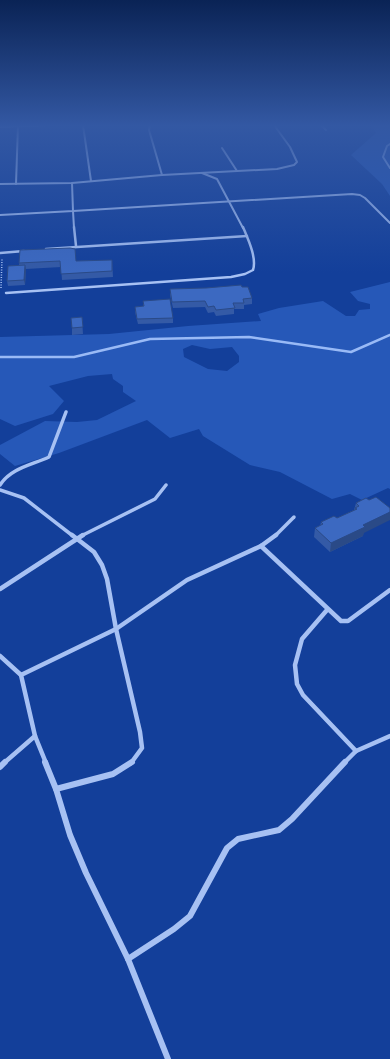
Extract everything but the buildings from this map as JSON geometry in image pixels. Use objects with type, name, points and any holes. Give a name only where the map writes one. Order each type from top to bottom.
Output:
[{"type":"street","points":[[16,174],[16,184]]},
{"type":"street","points":[[90,174],[91,180]]},
{"type":"street","points":[[0,184],[72,182],[174,174]]},
{"type":"street","points":[[6,293],[231,277],[253,270],[255,264],[247,236],[217,179],[206,174]]},
{"type":"street","points":[[72,182],[76,246]]},
{"type":"street","points":[[0,215],[360,195],[390,223]]},
{"type":"street","points":[[40,250],[76,246],[247,236]]},
{"type":"street","points":[[1,253],[25,251]]},
{"type":"street","points":[[0,485],[3,477],[49,457],[66,412]]},
{"type":"street","points":[[0,589],[77,538],[155,499],[166,485]]},
{"type":"street","points":[[0,490],[24,498],[94,552],[102,565],[107,579],[116,629],[140,732],[142,748],[131,763],[113,774],[56,789]]},
{"type":"street","points":[[20,675],[116,629],[187,580],[261,546],[275,536],[294,516]]},
{"type":"street","points":[[261,546],[327,610],[341,621],[348,621],[390,590]]},
{"type":"street","points":[[327,610],[302,639],[295,665],[297,684],[303,695],[356,751]]},
{"type":"street","points":[[0,656],[6,660],[20,675],[34,736],[56,789],[70,835],[86,873],[128,960],[168,1059]]},
{"type":"street","points":[[0,767],[34,736]]},
{"type":"street","points":[[128,960],[174,930],[190,916],[227,848],[238,839],[279,830],[292,819],[356,751],[390,736]]},
{"type":"path","points":[[1,253],[1,288],[6,293]]},
{"type":"shaded area","points":[[372,174],[390,174],[390,196],[382,184]]},
{"type":"shaded area","points":[[390,282],[390,489],[388,488],[362,500],[350,494],[332,499],[280,472],[250,465],[203,436],[199,429],[170,438],[147,420],[59,453],[15,466],[0,454],[0,445],[45,421],[77,422],[97,420],[136,401],[123,392],[123,386],[113,379],[112,374],[88,376],[49,386],[64,401],[53,414],[15,426],[0,419],[0,337],[109,334],[188,326],[261,321],[258,314],[279,308],[323,301],[346,316],[355,316],[359,310],[370,309],[370,304],[358,301],[350,292]],"holes":[[[192,345],[210,349],[232,347],[239,356],[239,362],[227,371],[208,369],[184,357],[183,349]]]},
{"type":"waterway","points":[[0,357],[74,357],[150,339],[249,337],[351,352],[390,335]]}]
